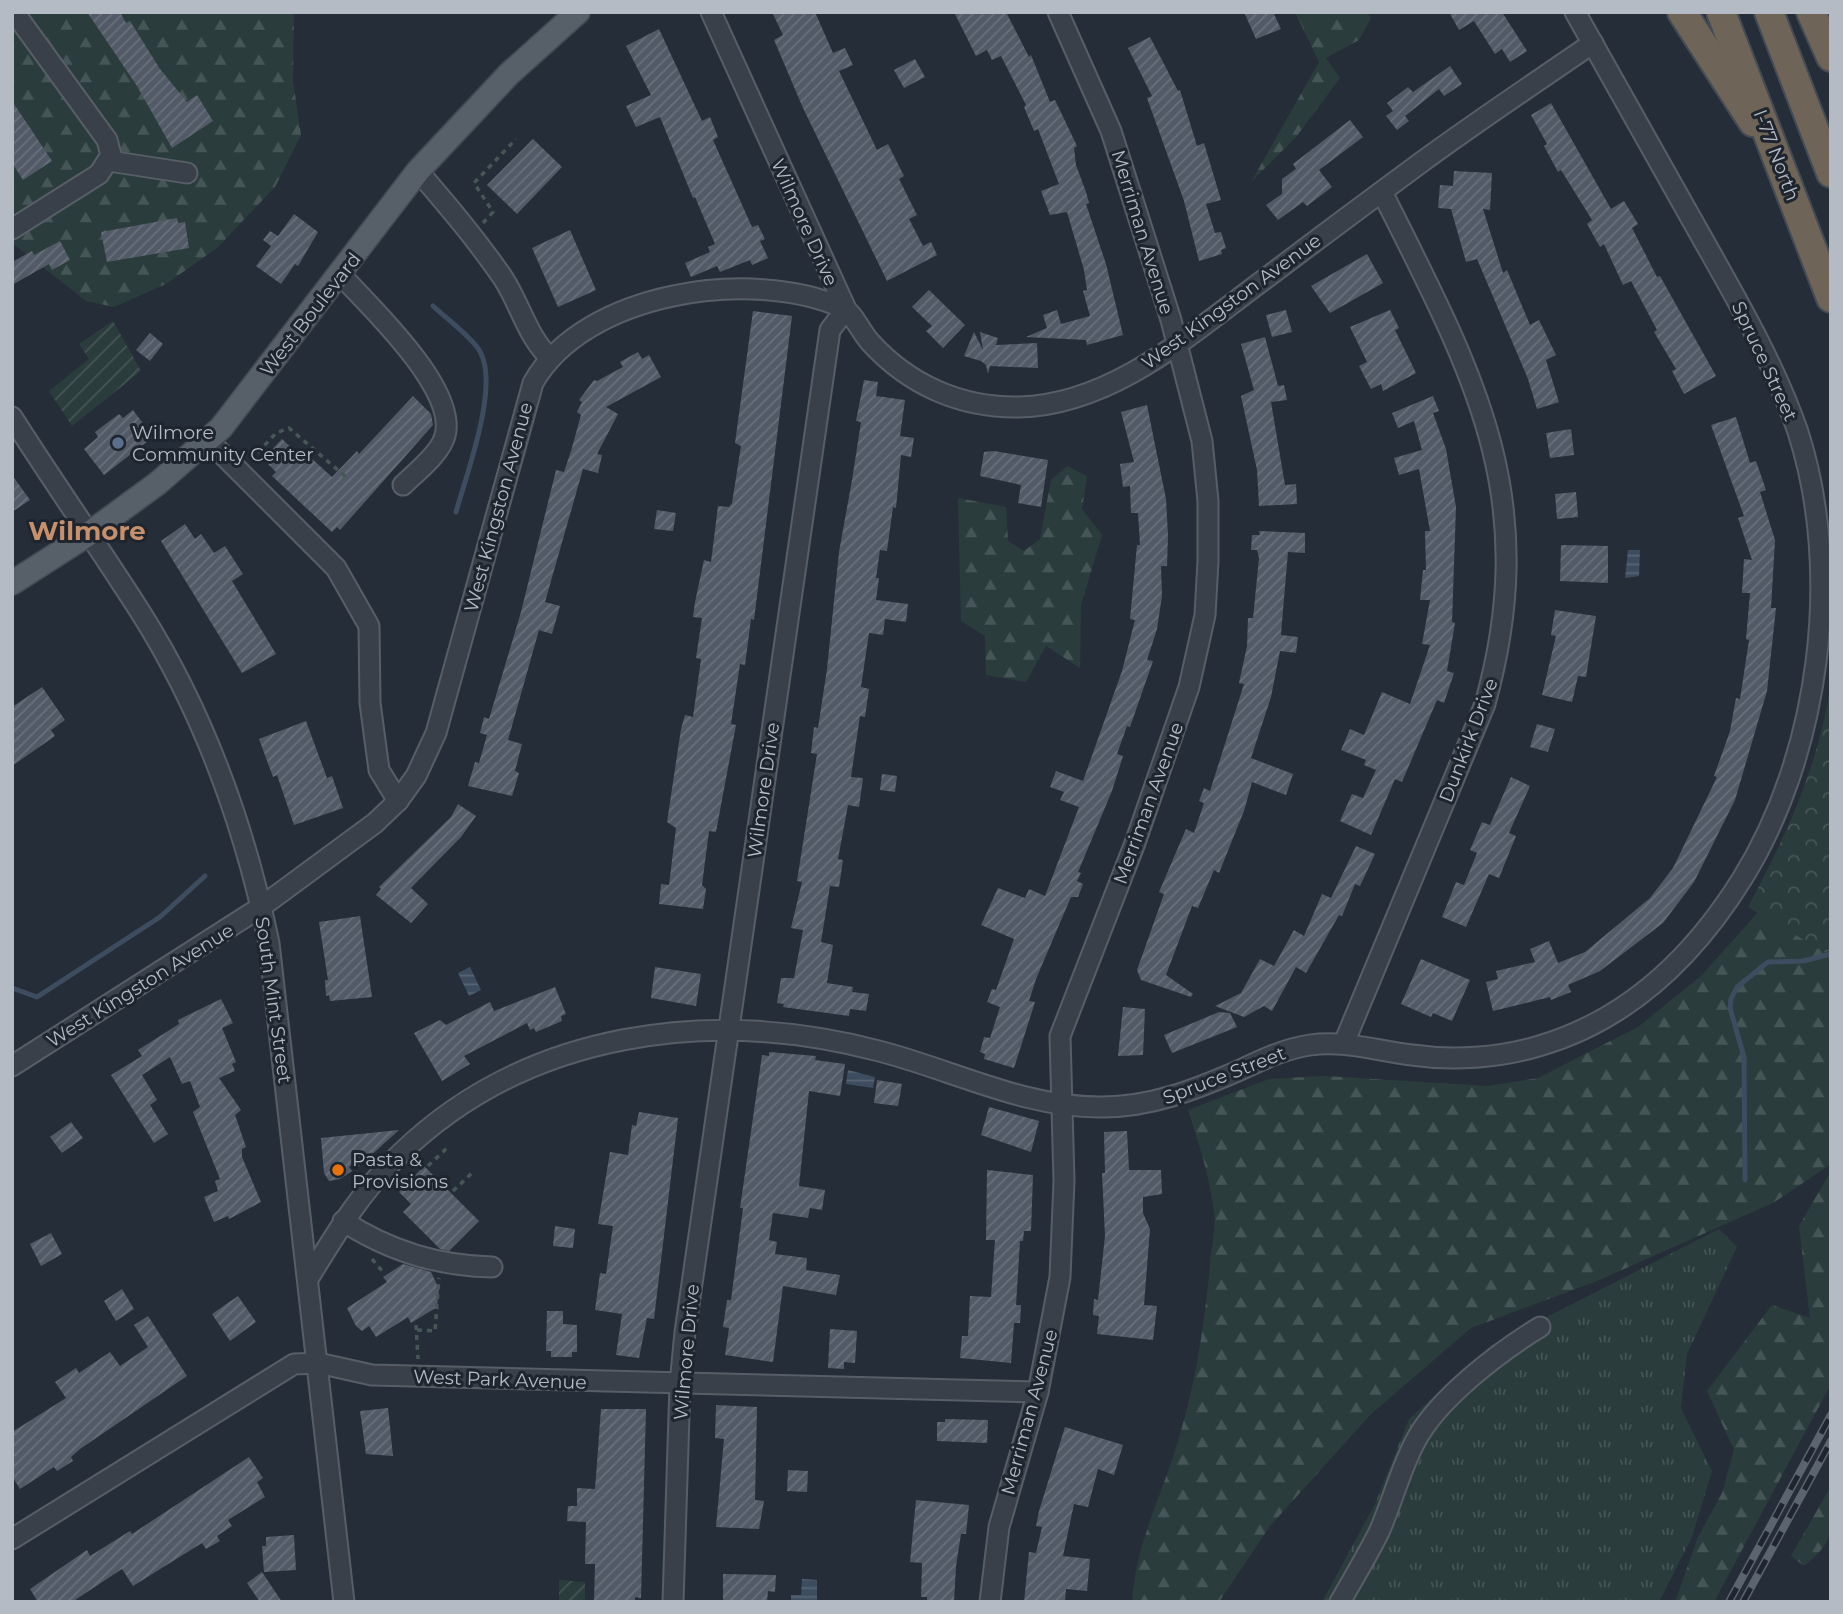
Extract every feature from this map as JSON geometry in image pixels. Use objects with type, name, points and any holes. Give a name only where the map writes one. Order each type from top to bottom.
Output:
[{"type":"highway","points":[[1682,12],[1723,79],[1778,159]]},
{"type":"highway","name":"I-77 North","points":[[1721,12],[1831,298]]},
{"type":"highway","points":[[1769,12],[1831,173]]},
{"type":"highway","points":[[1811,12],[1831,57]]},
{"type":"highway","points":[[1825,12],[1831,29]]},
{"type":"main road","name":"West Boulevard","points":[[12,583],[87,535],[158,483],[221,428],[418,171],[509,74],[578,12]]},
{"type":"street","points":[[12,229],[99,174],[109,161],[107,140],[13,12]]},
{"type":"street","name":"Wilmore Drive","points":[[673,1602],[680,1384],[728,1028],[831,330],[846,309],[711,12]]},
{"type":"street","name":"Merriman Avenue","points":[[990,1602],[1006,1498],[1038,1392],[1060,1277],[1064,1193],[1059,1051],[1066,1014],[1151,800],[1189,687],[1205,615],[1208,561],[1202,441],[1177,343],[1125,169],[1058,12]]},
{"type":"street","name":"Spruce Street","points":[[309,1279],[343,1221],[399,1154],[454,1110],[491,1087],[568,1055],[617,1041],[700,1029],[728,1028],[829,1038],[886,1052],[1026,1097],[1061,1104],[1105,1108],[1159,1101],[1194,1090],[1277,1053],[1305,1045],[1344,1043],[1419,1056],[1461,1058],[1504,1054],[1536,1047],[1574,1034],[1628,1005],[1679,962],[1727,904],[1765,838],[1796,758],[1810,705],[1820,613],[1816,524],[1800,440],[1760,340],[1576,12]]},
{"type":"street","name":"West Kingston Avenue","points":[[12,1066],[261,907],[375,823],[398,801],[416,776],[430,748],[533,383],[565,342],[610,316],[678,296],[740,290],[784,294],[846,309],[861,332],[897,367],[940,393],[989,406],[1021,407],[1054,402],[1085,393],[1133,371],[1177,343],[1382,192],[1593,43]]},
{"type":"street","points":[[109,161],[187,173]]},
{"type":"street","points":[[418,171],[473,236],[505,281],[539,347],[550,358]]},
{"type":"street","name":"Dunkirk Drive","points":[[1344,1043],[1485,704],[1498,657],[1506,593],[1505,508],[1484,412],[1468,370],[1382,192]]},
{"type":"street","points":[[340,274],[398,338],[439,393],[447,419],[443,442],[403,485]]},
{"type":"street","name":"South Mint Street","points":[[12,417],[87,535],[141,613],[206,739],[231,802],[261,907],[269,943],[344,1602]]},
{"type":"street","points":[[208,440],[335,568],[369,626],[370,702],[379,770],[398,801]]},
{"type":"street","points":[[343,1221],[370,1238],[422,1259],[464,1267],[492,1267]]},
{"type":"street","points":[[1340,1602],[1378,1532],[1415,1441],[1443,1406],[1508,1347],[1540,1327]]},
{"type":"street","name":"West Park Avenue","points":[[12,1539],[286,1367],[318,1363],[372,1375],[1038,1392]]},
{"type":"path","points":[[481,225],[493,212],[474,183],[516,139]]},
{"type":"path","points":[[240,472],[276,433],[289,428],[346,477]]},
{"type":"path","points":[[428,1167],[448,1147]]},
{"type":"path","points":[[453,1191],[472,1173]]},
{"type":"path","points":[[418,1361],[416,1327],[435,1331],[440,1296],[439,1279],[447,1273]]},
{"type":"green space","points":[[12,12],[294,12],[293,81],[301,135],[275,187],[217,248],[166,284],[114,307],[86,301],[12,243]]},
{"type":"green space","points":[[1295,12],[1367,12],[1371,18],[1359,40],[1326,58],[1340,78],[1296,137],[1251,182],[1319,62]]},
{"type":"green space","points":[[113,321],[141,371],[72,426],[49,391],[89,359],[79,344]]},
{"type":"green space","points":[[1067,466],[1087,476],[1082,509],[1102,535],[1081,605],[1080,668],[1046,646],[1026,682],[986,675],[985,636],[961,621],[958,498],[1006,507],[1008,541],[1024,551],[1040,539],[1051,480]]},
{"type":"green space","points":[[1831,686],[1831,956],[1748,907],[1788,827],[1809,774]]},
{"type":"green space","points":[[1831,877],[1831,1164],[1773,1203],[1597,1281],[1471,1328],[1371,1414],[1270,1526],[1219,1602],[1132,1602],[1138,1563],[1148,1526],[1187,1408],[1208,1290],[1214,1213],[1207,1174],[1188,1110],[1269,1079],[1325,1076],[1488,1086],[1538,1078],[1638,1027],[1701,976],[1777,891]]},
{"type":"green space","points":[[1831,1171],[1831,1384],[1714,1602],[1675,1602],[1698,1537],[1722,1493],[1734,1450],[1707,1391],[1772,1305],[1810,1318],[1799,1226]]},
{"type":"green space","points":[[1719,1229],[1737,1247],[1687,1354],[1681,1408],[1712,1471],[1692,1537],[1659,1602],[1322,1602],[1375,1504],[1409,1419],[1490,1346]]},
{"type":"green space","points":[[1831,1486],[1831,1531],[1823,1547],[1804,1566],[1791,1556]]},
{"type":"green space","points":[[559,1580],[585,1582],[585,1602],[559,1602]]},
{"type":"water","points":[[1628,550],[1640,550],[1639,576],[1625,578]]},
{"type":"water","points":[[470,967],[481,990],[469,996],[458,973]]},
{"type":"water","points":[[848,1070],[875,1077],[873,1088],[846,1084]]},
{"type":"water","points":[[802,1579],[817,1580],[817,1602],[791,1602],[791,1595],[801,1595]]},
{"type":"building","points":[[87,12],[120,12],[126,23],[130,21],[160,69],[187,102],[197,95],[213,121],[172,148],[137,86]]},
{"type":"building","points":[[772,12],[815,12],[833,53],[845,48],[853,65],[839,71],[877,150],[888,144],[904,176],[899,179],[917,215],[909,219],[923,246],[931,242],[937,255],[887,281],[803,108],[774,40],[783,35]]},
{"type":"building","points":[[954,12],[1006,12],[1029,57],[1031,55],[1050,102],[1055,100],[1077,146],[1074,148],[1076,165],[1106,264],[1123,335],[1087,345],[1086,340],[1026,337],[1047,328],[1043,315],[1057,310],[1061,324],[1090,316],[1083,291],[1087,290],[1084,270],[1067,212],[1050,215],[1041,191],[1059,184],[1038,129],[1034,131],[1024,107],[1026,105],[1001,56],[992,60],[987,50],[976,56]]},
{"type":"building","points":[[1244,12],[1273,12],[1281,29],[1256,39]]},
{"type":"building","points":[[1449,12],[1502,12],[1527,51],[1510,62],[1502,49],[1495,54],[1474,21],[1459,30]]},
{"type":"building","points":[[659,29],[702,121],[710,117],[718,137],[713,140],[752,227],[758,225],[765,239],[760,241],[768,258],[752,265],[750,260],[720,272],[717,266],[691,277],[685,263],[710,252],[708,247],[715,244],[660,117],[636,127],[626,106],[651,95],[626,46]]},
{"type":"building","points":[[1150,37],[1178,91],[1180,90],[1197,146],[1204,143],[1221,200],[1206,204],[1215,233],[1221,232],[1226,248],[1221,250],[1222,254],[1199,261],[1184,201],[1147,98],[1152,96],[1128,48]]},
{"type":"building","points":[[915,59],[925,77],[904,88],[894,70]]},
{"type":"building","points":[[1450,66],[1462,84],[1444,96],[1439,89],[1405,116],[1409,121],[1397,130],[1386,116],[1393,111],[1387,103],[1408,87],[1413,92]]},
{"type":"building","points":[[12,101],[52,161],[23,180],[12,163]]},
{"type":"building","points":[[1551,103],[1611,209],[1624,201],[1638,224],[1632,228],[1657,277],[1660,276],[1716,376],[1684,394],[1672,371],[1676,369],[1654,332],[1657,330],[1631,281],[1623,285],[1604,244],[1600,247],[1587,224],[1592,220],[1561,170],[1558,172],[1544,146],[1547,144],[1531,115]]},
{"type":"building","points":[[1350,120],[1363,137],[1319,170],[1332,187],[1307,206],[1303,202],[1278,220],[1266,205],[1282,194],[1282,179],[1296,169],[1293,164]]},
{"type":"building","points":[[533,139],[562,167],[517,214],[487,185]]},
{"type":"building","points":[[1454,171],[1492,173],[1490,210],[1483,209],[1503,273],[1507,270],[1530,325],[1539,320],[1556,355],[1546,360],[1559,402],[1537,409],[1528,379],[1477,259],[1466,262],[1451,209],[1438,208],[1440,185],[1453,186]]},
{"type":"building","points":[[294,214],[318,232],[298,266],[295,264],[281,284],[256,266],[271,246],[263,240],[270,231],[278,236]]},
{"type":"building","points":[[177,218],[178,223],[185,222],[189,248],[107,262],[101,232]]},
{"type":"building","points":[[570,230],[596,290],[558,307],[532,248]]},
{"type":"building","points":[[60,241],[70,260],[52,270],[49,264],[12,285],[12,262],[32,251],[34,255]]},
{"type":"building","points":[[1367,254],[1383,283],[1330,313],[1311,286]]},
{"type":"building","points":[[929,290],[965,325],[943,348],[926,331],[932,326],[912,307]]},
{"type":"building","points":[[1286,310],[1292,332],[1272,337],[1266,315]]},
{"type":"building","points":[[1390,310],[1399,328],[1395,330],[1416,373],[1383,391],[1381,384],[1371,389],[1359,366],[1367,362],[1350,327]]},
{"type":"building","points":[[753,311],[792,316],[754,620],[751,619],[745,665],[740,664],[731,724],[736,725],[716,832],[709,831],[702,885],[706,889],[703,909],[659,904],[661,884],[669,885],[676,828],[667,822],[681,729],[685,715],[693,717],[701,659],[696,658],[702,618],[693,617],[695,602],[704,560],[711,562],[718,506],[729,507],[732,503],[741,446],[735,443]]},
{"type":"building","points":[[974,332],[983,350],[980,332],[998,338],[996,345],[1037,343],[1038,368],[990,366],[988,374],[986,365],[981,361],[964,356]]},
{"type":"building","points":[[150,333],[163,344],[150,361],[136,350]]},
{"type":"building","points":[[1265,337],[1278,386],[1284,385],[1287,400],[1271,402],[1285,485],[1296,484],[1297,504],[1259,506],[1257,470],[1241,396],[1254,390],[1241,344]]},
{"type":"building","points":[[638,352],[642,359],[649,355],[661,377],[606,407],[618,414],[597,454],[602,455],[598,473],[583,469],[545,602],[560,606],[552,634],[539,630],[508,740],[522,744],[515,771],[519,773],[512,796],[468,786],[475,762],[479,763],[487,735],[480,733],[484,717],[489,719],[521,612],[556,470],[564,472],[571,451],[581,415],[577,412],[582,402],[579,400],[594,380],[597,381],[623,367],[620,362]]},
{"type":"building","points":[[864,380],[878,382],[876,396],[905,400],[900,436],[914,438],[911,457],[901,455],[896,508],[893,507],[887,551],[880,550],[876,578],[879,578],[876,600],[908,604],[906,622],[885,619],[883,635],[869,633],[861,687],[869,689],[865,717],[860,716],[851,777],[863,778],[859,807],[848,805],[838,859],[843,860],[839,887],[830,886],[821,942],[833,945],[827,983],[853,987],[852,992],[869,994],[866,1011],[850,1009],[849,1016],[783,1007],[784,1004],[777,1003],[781,978],[794,978],[803,930],[791,928],[802,882],[797,881],[817,754],[811,753],[814,727],[818,728],[827,669],[839,552],[861,422],[856,421]]},
{"type":"building","points":[[413,396],[431,414],[433,425],[340,530],[337,527],[332,532],[272,476],[276,472],[263,459],[282,439],[296,452],[300,448],[332,477],[357,451],[359,454]]},
{"type":"building","points":[[1433,396],[1439,411],[1433,413],[1446,449],[1456,507],[1452,622],[1455,623],[1447,671],[1454,673],[1444,703],[1437,700],[1402,782],[1395,779],[1371,835],[1340,821],[1352,794],[1363,798],[1376,770],[1364,765],[1366,760],[1341,750],[1350,729],[1364,735],[1382,692],[1410,704],[1430,645],[1422,644],[1430,600],[1420,600],[1423,570],[1426,570],[1425,531],[1430,531],[1419,469],[1399,475],[1394,458],[1422,450],[1414,421],[1398,428],[1392,413]]},
{"type":"building","points":[[1147,405],[1166,499],[1168,536],[1167,566],[1161,566],[1162,596],[1157,629],[1147,660],[1153,661],[1130,727],[1127,726],[1117,754],[1123,756],[1112,791],[1078,872],[1081,873],[1077,881],[1083,884],[1078,897],[1071,897],[1036,979],[1029,1001],[1035,1002],[1014,1068],[984,1059],[985,1054],[980,1052],[984,1037],[990,1038],[1000,1007],[987,1002],[992,989],[996,990],[1014,939],[981,925],[998,888],[1025,898],[1029,889],[1045,896],[1079,807],[1060,800],[1064,792],[1050,787],[1056,771],[1083,781],[1122,671],[1135,620],[1130,619],[1137,545],[1140,545],[1138,513],[1131,513],[1130,486],[1123,487],[1120,464],[1134,462],[1121,412]]},
{"type":"building","name":"Wilmore Community Center","points":[[133,410],[153,437],[104,475],[84,449],[98,437],[95,432],[119,414],[123,418]]},
{"type":"building","points":[[1736,417],[1750,463],[1756,461],[1766,490],[1760,492],[1775,540],[1771,608],[1776,608],[1767,691],[1735,800],[1694,882],[1663,923],[1600,971],[1568,985],[1571,992],[1551,1000],[1550,997],[1493,1011],[1486,982],[1498,979],[1496,971],[1535,962],[1530,949],[1549,941],[1558,963],[1585,952],[1650,898],[1673,868],[1717,777],[1714,776],[1730,731],[1736,698],[1740,699],[1749,640],[1746,639],[1750,593],[1742,593],[1744,559],[1752,560],[1738,518],[1744,516],[1711,425]]},
{"type":"building","points":[[1571,429],[1574,455],[1550,458],[1546,433]]},
{"type":"building","points":[[994,451],[1048,460],[1041,507],[1018,503],[1021,485],[980,476],[984,452]]},
{"type":"building","points":[[12,475],[30,500],[12,512]]},
{"type":"building","points":[[1576,492],[1578,517],[1557,519],[1555,494]]},
{"type":"building","points":[[657,510],[676,513],[673,531],[654,529]]},
{"type":"building","points":[[185,524],[195,539],[201,534],[214,553],[225,546],[243,574],[232,581],[276,654],[242,673],[161,541]]},
{"type":"building","points":[[1259,531],[1305,533],[1305,553],[1288,552],[1281,635],[1298,637],[1296,653],[1280,651],[1271,697],[1251,758],[1293,774],[1286,795],[1252,782],[1244,811],[1219,873],[1214,870],[1198,908],[1192,906],[1166,975],[1193,994],[1191,997],[1141,980],[1137,970],[1164,894],[1159,892],[1186,829],[1194,833],[1204,803],[1199,801],[1204,788],[1210,791],[1244,684],[1239,683],[1247,646],[1248,618],[1253,618],[1259,558],[1257,550],[1251,550],[1252,535],[1260,535]]},
{"type":"building","points":[[1561,545],[1608,546],[1608,583],[1560,581]]},
{"type":"building","points":[[1555,610],[1596,616],[1586,677],[1578,676],[1572,702],[1542,695],[1556,636],[1551,635]]},
{"type":"building","points":[[42,687],[65,720],[51,730],[55,736],[12,766],[12,707]]},
{"type":"building","points":[[306,721],[327,778],[332,776],[343,808],[294,825],[277,775],[273,777],[259,739]]},
{"type":"building","points":[[1537,724],[1555,729],[1548,752],[1530,747]]},
{"type":"building","points":[[882,774],[897,776],[895,792],[880,790]]},
{"type":"building","points":[[1511,777],[1530,786],[1509,833],[1516,836],[1499,878],[1489,874],[1466,927],[1442,917],[1456,882],[1464,885],[1477,853],[1470,850],[1482,822],[1490,825]]},
{"type":"building","points":[[458,804],[476,816],[461,837],[411,888],[428,904],[411,923],[376,895],[381,889],[379,887],[451,817]]},
{"type":"building","points":[[1356,846],[1375,854],[1360,886],[1355,884],[1342,916],[1339,915],[1306,973],[1296,967],[1272,1011],[1264,1006],[1244,1017],[1215,1006],[1241,993],[1260,959],[1274,966],[1294,930],[1304,936],[1322,894],[1331,898]]},
{"type":"building","points":[[360,916],[372,997],[330,1001],[329,995],[326,996],[325,980],[328,980],[319,922]]},
{"type":"building","points":[[1421,959],[1470,980],[1452,1021],[1433,1013],[1431,1017],[1401,1004]]},
{"type":"building","points":[[655,967],[701,974],[696,1006],[651,998]]},
{"type":"building","points":[[555,987],[566,1014],[561,1016],[562,1021],[536,1032],[534,1028],[530,1030],[527,1023],[464,1056],[470,1064],[442,1081],[414,1033],[440,1020],[446,1025],[490,1002],[494,1011]]},
{"type":"building","points":[[221,999],[233,1023],[222,1028],[236,1062],[232,1064],[235,1071],[219,1078],[241,1110],[235,1115],[246,1147],[242,1149],[242,1157],[261,1202],[229,1219],[228,1216],[214,1222],[204,1197],[218,1191],[215,1181],[220,1179],[193,1112],[200,1107],[190,1081],[182,1084],[170,1057],[142,1075],[157,1100],[150,1105],[168,1134],[154,1143],[111,1075],[142,1056],[138,1050],[179,1024],[178,1020]]},
{"type":"building","points":[[1123,1007],[1145,1009],[1143,1055],[1118,1056]]},
{"type":"building","points":[[1219,1012],[1230,1013],[1237,1027],[1172,1053],[1164,1035]]},
{"type":"building","points":[[769,1052],[816,1056],[815,1060],[845,1064],[840,1096],[809,1091],[799,1186],[825,1190],[822,1210],[810,1208],[808,1218],[773,1213],[769,1240],[777,1242],[775,1254],[807,1258],[806,1270],[840,1275],[836,1295],[783,1286],[773,1362],[725,1355],[729,1328],[723,1327],[727,1300],[731,1300],[743,1208],[740,1208],[762,1055],[769,1056]]},
{"type":"building","points":[[877,1080],[902,1084],[898,1106],[874,1103]]},
{"type":"building","points":[[989,1107],[1039,1121],[1031,1152],[981,1135]]},
{"type":"building","points":[[639,1112],[678,1118],[654,1319],[647,1318],[639,1358],[616,1355],[622,1314],[595,1310],[600,1273],[606,1274],[613,1226],[598,1224],[610,1152],[628,1155],[632,1125],[636,1126]]},
{"type":"building","points":[[71,1122],[83,1138],[62,1153],[50,1137]]},
{"type":"building","points":[[399,1130],[358,1167],[354,1163],[349,1167],[352,1171],[340,1179],[329,1181],[324,1173],[321,1138]]},
{"type":"building","points":[[1127,1131],[1129,1170],[1161,1170],[1162,1194],[1143,1197],[1143,1213],[1150,1229],[1144,1305],[1157,1306],[1153,1340],[1097,1334],[1099,1316],[1093,1315],[1094,1299],[1098,1300],[1105,1236],[1102,1173],[1105,1173],[1104,1132]]},
{"type":"building","points":[[424,1166],[479,1221],[449,1251],[440,1249],[403,1212],[411,1204],[399,1192]]},
{"type":"building","points":[[987,1170],[1033,1175],[1031,1231],[1024,1231],[1023,1241],[1020,1241],[1016,1305],[1021,1305],[1020,1323],[1014,1323],[1011,1363],[960,1358],[962,1336],[968,1336],[970,1296],[991,1297],[995,1240],[986,1240]]},
{"type":"building","points":[[555,1226],[575,1229],[573,1248],[553,1246]]},
{"type":"building","points":[[51,1233],[62,1254],[41,1266],[30,1244]]},
{"type":"building","points":[[403,1264],[431,1272],[439,1289],[437,1307],[411,1323],[408,1317],[376,1337],[369,1326],[362,1331],[356,1326],[347,1308],[387,1282],[383,1277]]},
{"type":"building","points":[[122,1289],[134,1309],[116,1321],[104,1301]]},
{"type":"building","points":[[238,1296],[256,1322],[230,1341],[212,1314]]},
{"type":"building","points":[[547,1311],[563,1311],[563,1324],[577,1325],[577,1352],[572,1352],[572,1357],[551,1357],[551,1351],[546,1351]]},
{"type":"building","points":[[148,1316],[187,1376],[80,1449],[71,1457],[73,1461],[57,1471],[54,1467],[20,1489],[12,1476],[12,1432],[66,1398],[55,1382],[76,1368],[79,1373],[110,1352],[120,1366],[148,1347],[134,1325]]},
{"type":"building","points":[[830,1329],[857,1331],[855,1363],[844,1362],[844,1369],[828,1368]]},
{"type":"building","points":[[716,1405],[757,1407],[755,1500],[764,1501],[759,1529],[716,1527],[724,1439],[715,1438]]},
{"type":"building","points":[[388,1408],[393,1456],[366,1454],[360,1411]]},
{"type":"building","points":[[601,1409],[646,1409],[641,1598],[635,1597],[635,1602],[594,1602],[595,1564],[585,1564],[586,1522],[567,1521],[568,1506],[577,1506],[577,1488],[595,1489]]},
{"type":"building","points":[[945,1419],[988,1420],[987,1443],[937,1441],[937,1422],[945,1422]]},
{"type":"building","points":[[1065,1427],[1123,1445],[1114,1475],[1098,1469],[1088,1507],[1074,1504],[1063,1556],[1090,1559],[1087,1591],[1066,1589],[1065,1602],[1024,1602],[1029,1552],[1036,1553],[1042,1527],[1036,1526],[1039,1511]]},
{"type":"building","points":[[249,1457],[263,1478],[257,1482],[265,1497],[228,1520],[232,1526],[217,1536],[220,1541],[206,1549],[202,1543],[133,1586],[122,1569],[72,1602],[38,1602],[30,1589],[87,1550],[90,1556],[130,1531],[132,1534]]},
{"type":"building","points":[[788,1470],[808,1471],[807,1492],[787,1491]]},
{"type":"building","points":[[916,1500],[969,1505],[966,1534],[961,1534],[956,1566],[954,1602],[927,1602],[927,1597],[921,1597],[922,1563],[910,1562]]},
{"type":"building","points":[[294,1535],[296,1570],[264,1572],[262,1546],[266,1546],[266,1537]]},
{"type":"building","points":[[262,1572],[282,1602],[260,1602],[247,1583]]},
{"type":"building","points":[[723,1574],[776,1575],[775,1592],[768,1591],[767,1602],[723,1602]]},
{"type":"waterway","points":[[433,306],[472,341],[484,362],[486,381],[480,428],[456,512]]},
{"type":"waterway","points":[[12,988],[37,997],[160,917],[205,876]]},
{"type":"waterway","points":[[1745,1180],[1744,1057],[1730,1008],[1731,999],[1737,987],[1768,962],[1803,961],[1831,954]]},
{"type":"railway","points":[[1729,1602],[1831,1415]]},
{"type":"railway","points":[[1743,1602],[1831,1441]]},
{"type":"place","name":"Wilmore Community Center","points":[[118,443]]},
{"type":"place","name":"Pasta & Provisions","points":[[338,1170]]},
{"type":"district","name":"Wilmore","points":[[87,531]]}]
